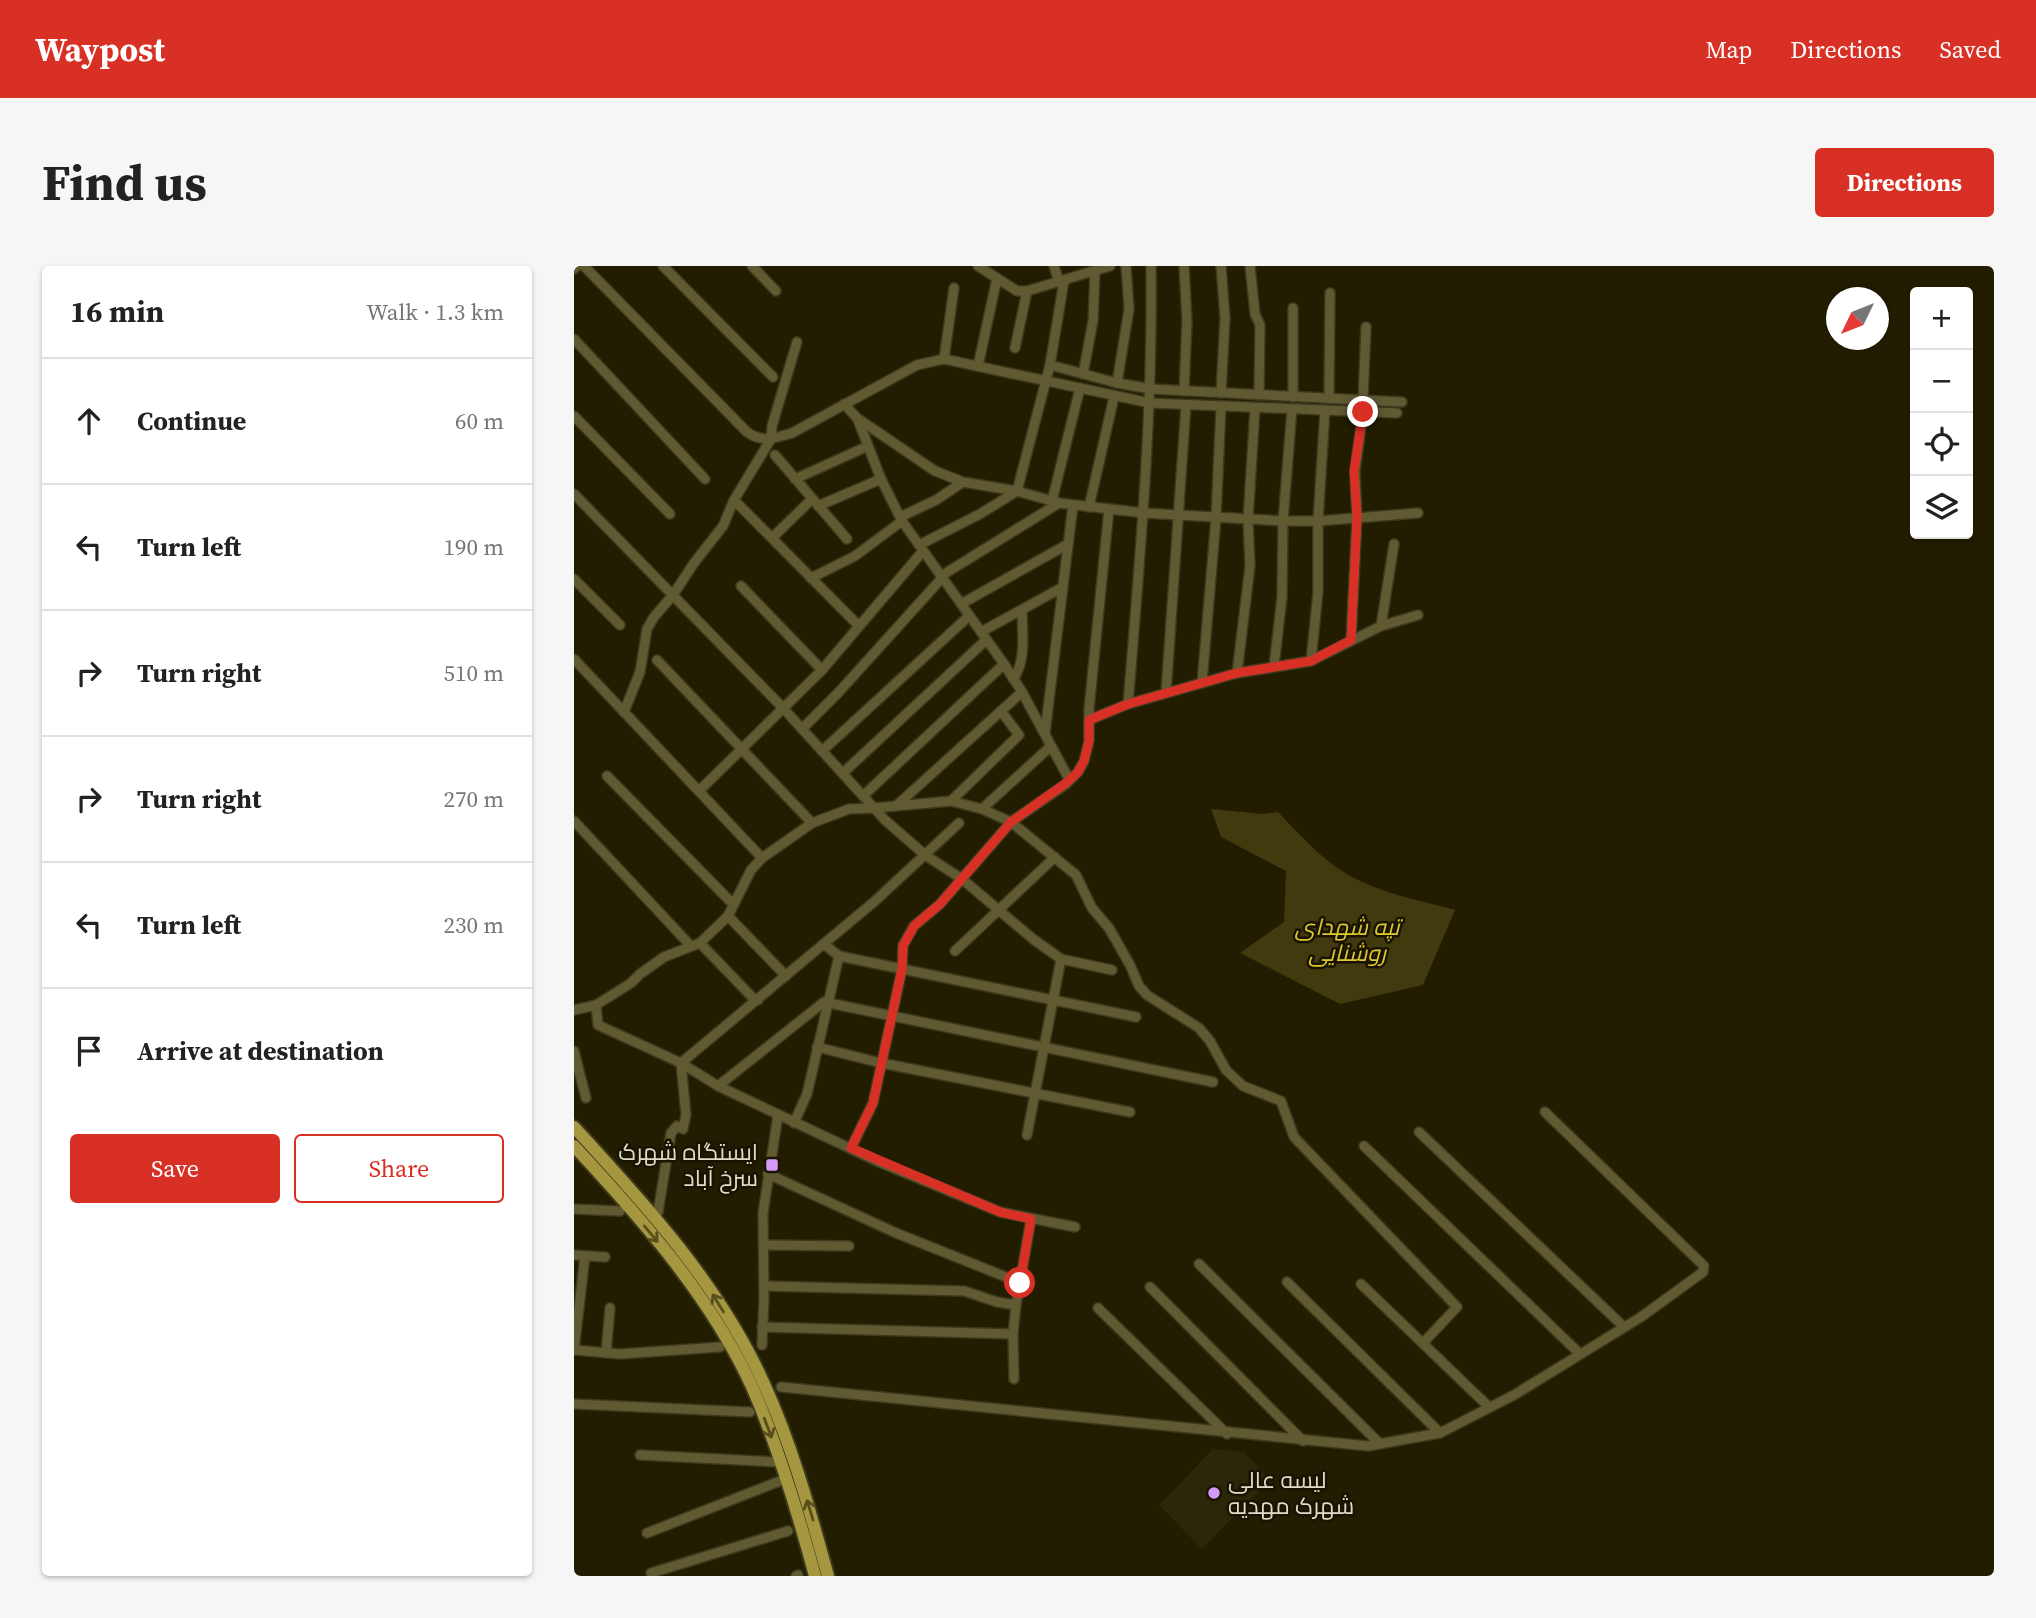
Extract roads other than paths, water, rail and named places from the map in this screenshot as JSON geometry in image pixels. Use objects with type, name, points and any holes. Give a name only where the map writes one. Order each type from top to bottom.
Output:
[{"type":"main road","points":[[574,1127],[667,1232],[711,1291],[737,1334],[763,1381],[781,1424],[828,1576]]},
{"type":"main road","points":[[574,1146],[657,1240],[700,1298],[733,1352],[752,1387],[769,1429],[815,1576]]},
{"type":"street","points":[[584,266],[747,432],[761,439],[792,433],[917,366],[944,359],[1150,403],[1397,414]]},
{"type":"street","points":[[663,266],[773,377]]},
{"type":"street","points":[[752,266],[776,291]]},
{"type":"street","points":[[978,266],[1017,291],[1027,291],[1110,266]]},
{"type":"street","points":[[698,791],[822,670],[921,548],[1017,491],[1050,365],[1062,281],[1054,266]]},
{"type":"street","points":[[1117,383],[1129,309],[1126,266]]},
{"type":"street","points":[[1128,704],[1152,389],[1151,266]]},
{"type":"street","points":[[1184,266],[1187,321],[1184,391]]},
{"type":"street","points":[[1221,266],[1225,318],[1221,393]]},
{"type":"street","points":[[1250,266],[1255,314],[1261,325],[1259,395]]},
{"type":"street","points":[[1083,374],[1093,321],[1097,269]]},
{"type":"street","points":[[978,366],[997,278]]},
{"type":"street","points":[[944,359],[954,288]]},
{"type":"street","points":[[1015,348],[1027,291]]},
{"type":"street","points":[[1329,398],[1330,293]]},
{"type":"street","points":[[1293,308],[1293,397]]},
{"type":"street","points":[[1363,400],[1366,327]]},
{"type":"street","points":[[574,339],[705,479]]},
{"type":"street","points":[[624,712],[640,672],[647,629],[654,617],[676,598],[694,563],[723,526],[734,500],[771,439],[772,426],[797,342]]},
{"type":"street","points":[[1050,365],[1117,383],[1152,389],[1402,402]]},
{"type":"street","points":[[802,729],[838,693],[941,577],[1055,502],[1080,388]]},
{"type":"street","points":[[1089,506],[1114,397]]},
{"type":"street","points":[[844,404],[858,418],[935,471],[963,482],[1017,491],[1055,502],[1144,513],[1248,520],[1318,521],[1418,513]]},
{"type":"street","points":[[1166,693],[1186,405]]},
{"type":"street","points":[[1202,683],[1222,406]]},
{"type":"street","points":[[1237,673],[1250,566],[1248,520],[1255,408]]},
{"type":"street","points":[[1274,666],[1282,597],[1283,521],[1292,409]]},
{"type":"street","points":[[1311,661],[1318,592],[1318,521],[1325,410]]},
{"type":"street","points":[[1351,640],[1357,518],[1354,471],[1363,412]]},
{"type":"street","points":[[574,416],[670,514]]},
{"type":"street","points":[[858,418],[881,478],[901,519],[1004,664],[1069,779]]},
{"type":"street","points":[[795,479],[868,446]]},
{"type":"street","points":[[775,455],[847,539]]},
{"type":"street","points":[[772,538],[815,502],[881,478]]},
{"type":"street","points":[[811,578],[855,556],[901,519],[963,482]]},
{"type":"street","points":[[574,494],[783,708],[885,820],[925,855],[962,879],[1061,959],[1092,968],[1112,970]]},
{"type":"street","points":[[734,500],[859,626]]},
{"type":"street","points":[[1045,735],[1073,505]]},
{"type":"street","points":[[851,1148],[873,1103],[902,969],[903,946],[914,926],[940,904],[1011,822],[1066,783],[1078,772],[1084,761],[1089,741],[1110,509]]},
{"type":"street","points":[[961,604],[1069,544]]},
{"type":"street","points":[[1381,626],[1394,544]]},
{"type":"street","points":[[574,579],[620,625]]},
{"type":"street","points":[[741,586],[822,670]]},
{"type":"street","points":[[843,773],[984,636],[1063,587]]},
{"type":"street","points":[[1013,678],[1019,672],[1022,653],[1023,610]]},
{"type":"street","points":[[1089,720],[1128,704],[1237,673],[1311,661],[1381,626],[1418,615]]},
{"type":"street","points":[[822,751],[969,616]]},
{"type":"street","points":[[574,659],[762,858]]},
{"type":"street","points":[[657,660],[812,823]]},
{"type":"street","points":[[863,796],[1004,664]]},
{"type":"street","points":[[896,806],[1022,692]]},
{"type":"street","points":[[951,801],[1019,735],[1001,711]]},
{"type":"street","points":[[982,809],[1051,747]]},
{"type":"street","points":[[607,776],[733,904]]},
{"type":"street","points":[[574,1010],[596,1005],[631,983],[664,957],[695,944],[727,916],[751,870],[762,858],[812,823],[849,809],[951,801],[982,809],[1011,822],[1076,875],[1093,908],[1109,928],[1130,965],[1139,986],[1147,995],[1199,1028],[1210,1041],[1226,1070],[1243,1086],[1281,1101],[1294,1137],[1457,1307],[1423,1343]]},
{"type":"street","points":[[574,821],[695,944],[758,1000]]},
{"type":"street","points":[[681,1063],[876,901],[959,824]]},
{"type":"street","points":[[955,951],[1055,857]]},
{"type":"street","points":[[727,916],[786,976]]},
{"type":"street","points":[[824,944],[839,956],[1136,1017]]},
{"type":"street","points":[[794,1123],[807,1094],[839,956]]},
{"type":"street","points":[[1027,1135],[1061,959]]},
{"type":"street","points":[[718,1086],[824,1002],[1213,1082]]},
{"type":"street","points":[[596,1005],[598,1025],[681,1063],[718,1086],[794,1123],[1000,1212],[1075,1227]]},
{"type":"street","points":[[817,1047],[880,1063],[1130,1112]]},
{"type":"street","points":[[574,1051],[586,1098]]},
{"type":"street","points":[[658,1212],[671,1133],[677,1126],[683,1129],[686,1115],[681,1063]]},
{"type":"street","points":[[781,1387],[1227,1434],[1368,1446],[1440,1433],[1580,1354],[1703,1272],[1704,1266],[1545,1112]]},
{"type":"street","points":[[762,1345],[763,1213],[778,1115]]},
{"type":"street","points":[[1419,1132],[1624,1327]]},
{"type":"street","points":[[1364,1146],[1580,1354]]},
{"type":"street","points":[[768,1174],[896,1233],[1020,1283]]},
{"type":"street","points":[[574,1209],[620,1211]]},
{"type":"street","points":[[1014,1379],[1013,1334],[1016,1305],[1031,1219]]},
{"type":"street","points":[[764,1245],[849,1246]]},
{"type":"street","points":[[574,1255],[605,1257]]},
{"type":"street","points":[[584,1256],[574,1350],[606,1353],[720,1347]]},
{"type":"street","points":[[1199,1264],[1380,1444]]},
{"type":"street","points":[[1287,1282],[1440,1433]]},
{"type":"street","points":[[1361,1284],[1489,1407]]},
{"type":"street","points":[[764,1286],[964,1291],[1016,1305]]},
{"type":"street","points":[[1150,1287],[1303,1441]]},
{"type":"street","points":[[606,1353],[610,1308]]},
{"type":"street","points":[[1098,1308],[1227,1434]]},
{"type":"street","points":[[762,1328],[1013,1334]]},
{"type":"street","points":[[574,1404],[750,1412]]},
{"type":"street","points":[[640,1455],[777,1462]]},
{"type":"street","points":[[647,1533],[780,1481]]},
{"type":"street","points":[[651,1573],[788,1531]]},
{"type":"place","name":"ایستگاه شهرک سرخ آباد","points":[[772,1165]]},
{"type":"place","name":"لیسه عالی شهرک مهدیه","points":[[1214,1493]]},
{"type":"park label","name":"تپه شهدای روشنایی","points":[[1347,940]]}]
